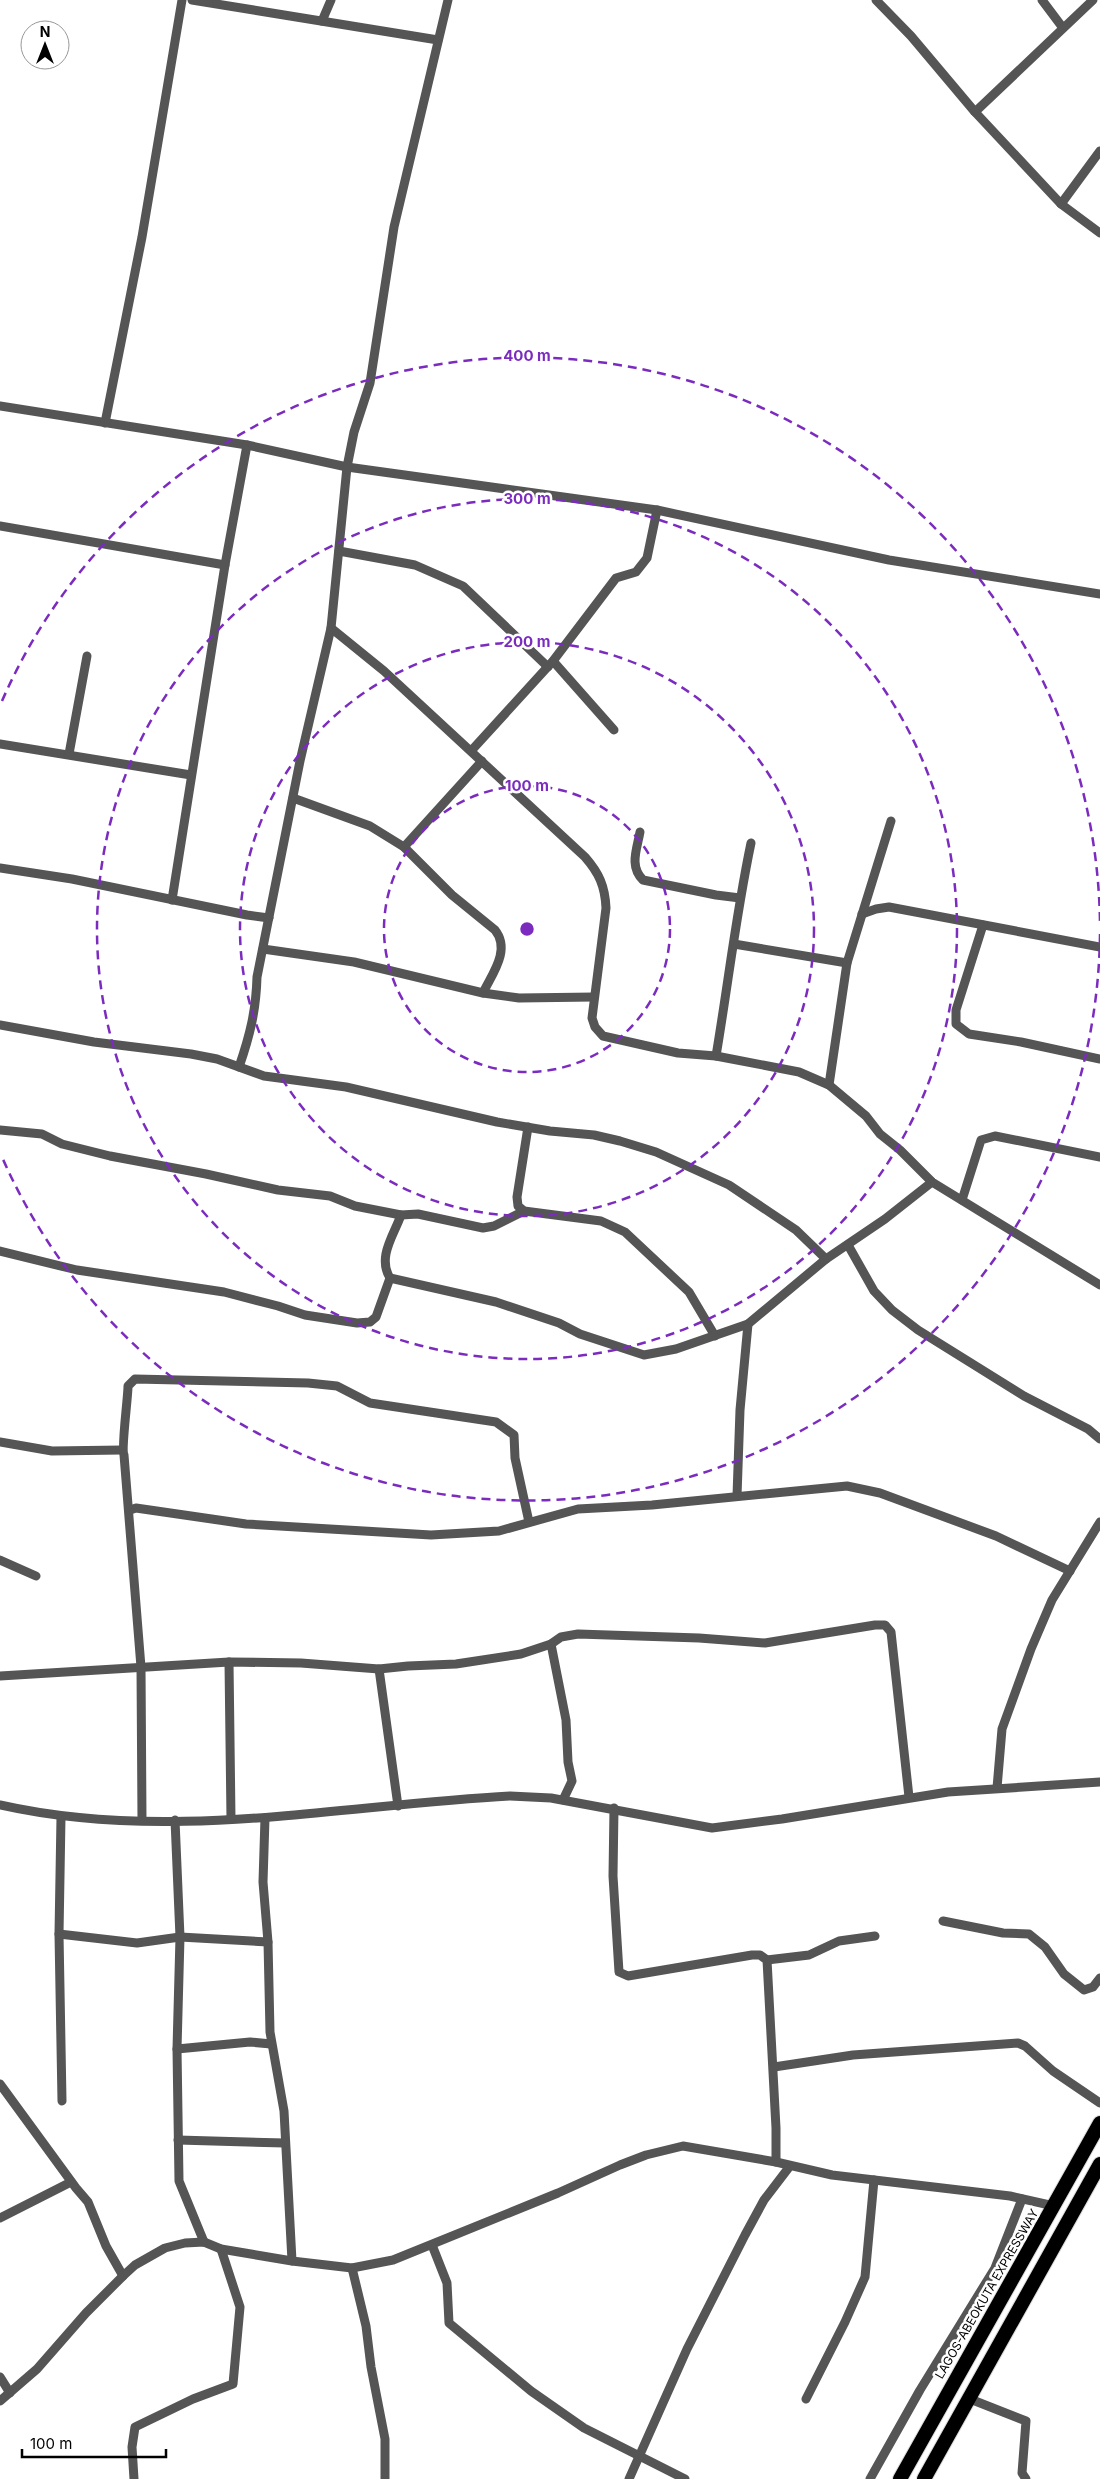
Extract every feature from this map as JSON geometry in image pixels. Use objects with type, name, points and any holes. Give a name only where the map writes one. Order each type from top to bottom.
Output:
[{"type":"highway","name":"LAGOS-ABEOKUTA EXPRESSWAY","points":[[900,2479],[1100,2123]]},
{"type":"highway","points":[[924,2479],[1100,2164]]},
{"type":"street","points":[[105,423],[142,237],[182,0]]},
{"type":"street","points":[[192,0],[438,40]]},
{"type":"street","points":[[322,21],[331,0]]},
{"type":"street","points":[[239,1067],[256,1008],[256,977],[331,628],[347,467],[354,432],[370,383],[394,227],[448,0]]},
{"type":"street","points":[[876,0],[911,36],[975,112],[1060,204],[1100,233]]},
{"type":"street","points":[[1042,0],[1063,28]]},
{"type":"street","points":[[975,112],[1094,0]]},
{"type":"street","points":[[1060,204],[1100,151]]},
{"type":"street","points":[[0,406],[248,445],[347,467],[657,510],[889,560],[1100,594]]},
{"type":"street","points":[[172,900],[190,775],[225,565],[248,445]]},
{"type":"street","points":[[471,751],[551,664],[616,578],[636,572],[647,558],[657,510]]},
{"type":"street","points":[[0,526],[225,565]]},
{"type":"street","points":[[339,551],[415,564],[463,586],[551,664],[614,730]]},
{"type":"street","points":[[331,628],[384,670],[585,856],[602,881],[606,908],[592,1018],[595,1028],[603,1036],[678,1053],[716,1056],[799,1072],[829,1085],[866,1116],[880,1134],[900,1150],[932,1182],[1100,1285]]},
{"type":"street","points":[[69,754],[87,656]]},
{"type":"street","points":[[0,744],[190,775]]},
{"type":"street","points":[[404,846],[482,761]]},
{"type":"street","points":[[293,798],[370,826],[404,846],[452,895],[501,937],[501,955],[483,993]]},
{"type":"street","points":[[829,1085],[847,964],[891,821]]},
{"type":"street","points":[[640,832],[634,863],[637,873],[642,880],[740,898]]},
{"type":"street","points":[[716,1056],[740,898],[751,843]]},
{"type":"street","points":[[0,868],[72,879],[269,918]]},
{"type":"street","points":[[0,874],[18,871]]},
{"type":"street","points":[[862,914],[889,907],[1100,947]]},
{"type":"street","points":[[983,925],[956,1010],[955,1020],[958,1027],[969,1034],[1021,1042],[1100,1059]]},
{"type":"street","points":[[734,944],[847,964]]},
{"type":"street","points":[[263,949],[354,962],[483,993],[519,998],[594,996]]},
{"type":"street","points":[[0,1025],[94,1042],[192,1054],[217,1059],[264,1076],[346,1087],[528,1127],[594,1135],[656,1152],[729,1185],[796,1230],[826,1259]]},
{"type":"street","points":[[528,1127],[517,1197],[518,1206],[524,1211],[601,1221],[625,1232],[689,1292],[715,1336]]},
{"type":"street","points":[[0,1130],[42,1134],[62,1144],[110,1156],[278,1190],[330,1196],[355,1206],[402,1215],[418,1214],[483,1228],[494,1226],[524,1211]]},
{"type":"street","points":[[962,1200],[981,1140],[984,1137],[995,1136],[1100,1157]]},
{"type":"street","points":[[402,1215],[384,1255],[386,1271],[390,1278],[496,1302],[559,1323],[580,1334],[644,1355],[676,1349],[748,1324],[826,1259],[886,1219],[932,1182]]},
{"type":"street","points":[[848,1246],[874,1291],[892,1310],[918,1330],[1024,1396],[1088,1429],[1100,1440]]},
{"type":"street","points":[[0,1250],[77,1270],[224,1292],[305,1315],[357,1323],[370,1322],[376,1317],[390,1278]]},
{"type":"street","points":[[736,1496],[740,1410],[748,1324]]},
{"type":"street","points":[[142,1820],[141,1667],[130,1510],[122,1450],[126,1428],[128,1386],[135,1379],[308,1383],[337,1386],[370,1403],[496,1422],[509,1429],[514,1435],[515,1458],[529,1522]]},
{"type":"street","points":[[0,1442],[52,1451],[122,1450]]},
{"type":"street","points":[[130,1510],[136,1508],[246,1524],[431,1535],[499,1531],[578,1509],[652,1505],[846,1486],[880,1493],[996,1536],[1070,1571]]},
{"type":"street","points":[[997,1788],[999,1752],[1005,1721],[1031,1649],[1052,1600],[1100,1522]]},
{"type":"street","points":[[0,1560],[36,1576]]},
{"type":"street","points":[[0,1676],[229,1662],[301,1663],[379,1670],[408,1666],[456,1664],[521,1654],[551,1644],[561,1637],[578,1634],[699,1638],[765,1643],[885,1625],[891,1632],[909,1797]]},
{"type":"street","points":[[551,1644],[566,1720],[572,1781],[563,1800]]},
{"type":"street","points":[[229,1662],[231,1819]]},
{"type":"street","points":[[379,1670],[398,1806]]},
{"type":"street","points":[[0,1805],[61,1817],[175,1820],[265,1818],[510,1796],[563,1800],[614,1808],[694,1826],[712,1828],[782,1820],[909,1797],[997,1788],[1100,1782]]},
{"type":"street","points":[[614,1808],[613,1876],[619,1972],[628,1976],[752,1955],[760,1955],[767,1960],[809,1955],[839,1941],[875,1936]]},
{"type":"street","points":[[61,1817],[62,2101]]},
{"type":"street","points":[[265,1818],[264,1882],[271,2044],[284,2111],[292,2261]]},
{"type":"street","points":[[175,1820],[180,1937],[177,2049],[179,2180],[204,2242]]},
{"type":"street","points":[[943,1921],[1003,1933],[1029,1934],[1044,1947],[1064,1974],[1084,1990],[1093,1987],[1100,1978]]},
{"type":"street","points":[[60,1934],[136,1943],[180,1937],[268,1942]]},
{"type":"street","points":[[767,1960],[774,2067],[776,2162]]},
{"type":"street","points":[[177,2049],[250,2042],[271,2044]]},
{"type":"street","points":[[774,2067],[853,2055],[1018,2043],[1025,2046],[1053,2071],[1100,2104]]},
{"type":"street","points":[[0,2084],[71,2182],[88,2202],[106,2246],[123,2276]]},
{"type":"street","points":[[178,2140],[286,2144]]},
{"type":"street","points":[[0,2401],[37,2369],[86,2313],[123,2276],[135,2265],[165,2248],[185,2242],[204,2242],[221,2249],[292,2261],[352,2268],[393,2260],[558,2193],[620,2165],[646,2155],[683,2146],[874,2180],[1022,2199],[1054,2206]]},
{"type":"street","points":[[629,2479],[638,2455],[687,2350],[745,2235],[764,2200],[790,2166]]},
{"type":"street","points":[[806,2399],[845,2322],[865,2277],[874,2180]]},
{"type":"street","points":[[0,2218],[71,2182]]},
{"type":"street","points":[[870,2479],[920,2390],[995,2268],[1022,2199]]},
{"type":"street","points":[[432,2245],[447,2283],[449,2323],[531,2391],[584,2428],[685,2479]]},
{"type":"street","points":[[134,2479],[132,2447],[135,2427],[193,2399],[233,2384],[240,2308],[221,2249]]},
{"type":"street","points":[[352,2268],[366,2326],[371,2367],[385,2439],[385,2479]]},
{"type":"street","points":[[0,2377],[10,2394]]},
{"type":"street","points":[[970,2399],[1026,2421],[1022,2472],[1026,2479]]}]
